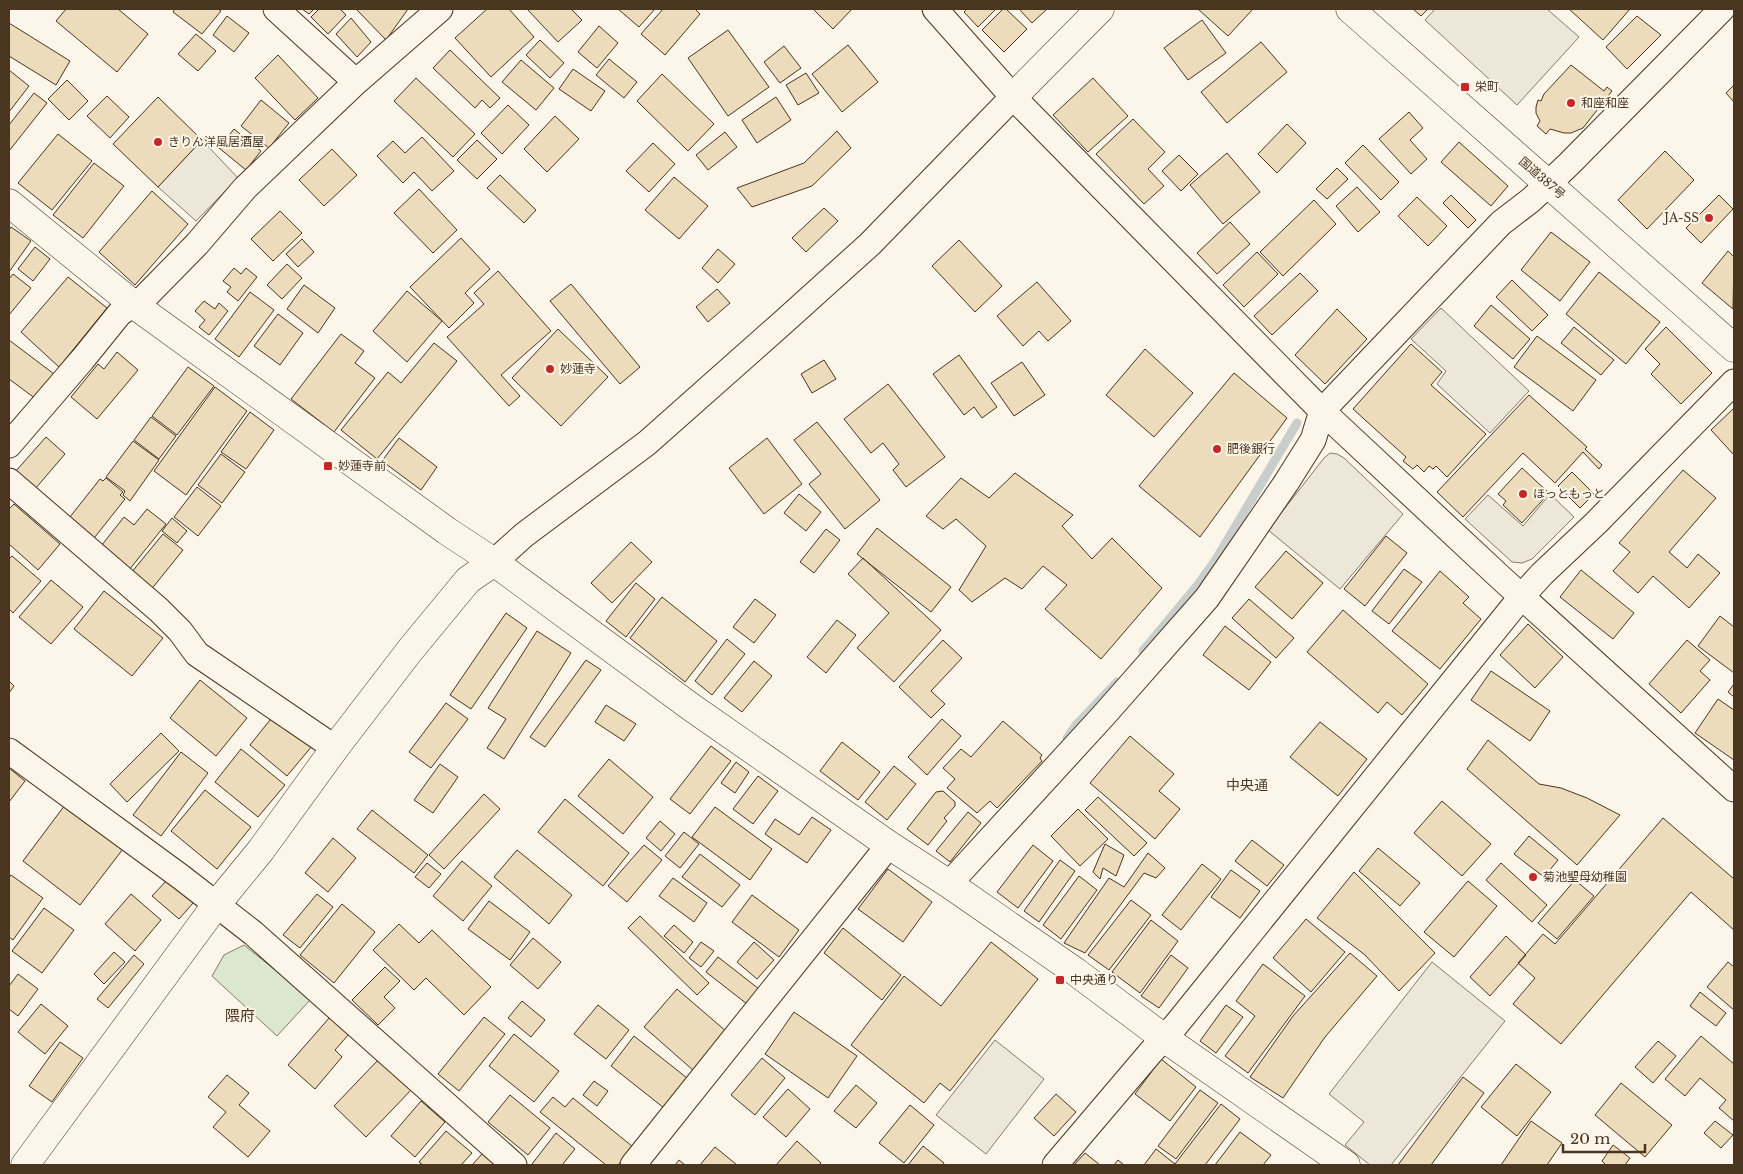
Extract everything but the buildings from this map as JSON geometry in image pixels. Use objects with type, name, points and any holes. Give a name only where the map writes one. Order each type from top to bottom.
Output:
[{"type":"main road","points":[[1013,97],[1100,9]]},
{"type":"main road","name":"国道387号","points":[[1350,9],[1734,348]]},
{"type":"main road","points":[[9,203],[133,304],[447,531],[494,562],[691,707],[1076,972],[1337,1163]]},
{"type":"main road","points":[[25,1165],[216,905],[261,850],[335,748],[411,649],[468,580],[494,562]]},
{"type":"street","points":[[276,9],[356,82]]},
{"type":"street","points":[[9,445],[120,313],[144,298],[197,244],[245,188],[356,82],[440,9]]},
{"type":"street","points":[[935,9],[1013,97],[1322,411],[1734,789]]},
{"type":"street","points":[[949,884],[1104,715],[1207,598],[1286,483],[1313,440],[1322,411],[1500,223],[1531,200],[1569,164],[1722,9]]},
{"type":"street","points":[[494,562],[524,535],[647,443],[779,326],[870,244],[1013,97]]},
{"type":"street","points":[[1055,1165],[1176,1025],[1522,596],[1734,382]]},
{"type":"street","points":[[9,481],[159,610],[180,631],[197,654],[335,748]]},
{"type":"street","points":[[9,751],[181,877],[253,933],[514,1165]]},
{"type":"street","points":[[633,1165],[890,845]]},
{"type":"green space","points":[[244,945],[311,999],[277,1036],[212,976],[224,955]]},
{"type":"shaded area","points":[[1435,9],[1547,9],[1579,37],[1517,105],[1425,20]]},
{"type":"shaded area","points":[[202,140],[238,178],[196,221],[158,187]]},
{"type":"shaded area","points":[[1441,308],[1529,391],[1490,433],[1437,384],[1446,371],[1411,339]]},
{"type":"shaded area","points":[[1330,453],[1344,458],[1403,514],[1340,589],[1268,530],[1324,458]]},
{"type":"shaded area","points":[[1550,494],[1574,517],[1532,559],[1522,563],[1512,562],[1465,519],[1488,495],[1523,526]]},
{"type":"shaded area","points":[[1432,962],[1505,1021],[1391,1165],[1370,1165],[1345,1145],[1364,1122],[1329,1094]]},
{"type":"shaded area","points":[[995,1040],[1044,1079],[986,1154],[936,1115]]},
{"type":"waterway","points":[[1143,651],[1197,586],[1215,561],[1297,423]]},
{"type":"waterway","points":[[1067,738],[1076,725],[1117,682]]},
{"type":"place","name":"栄町","points":[[1465,87]]},
{"type":"place","name":"和座和座","points":[[1571,103]]},
{"type":"place","name":"きりん洋風居酒屋","points":[[158,142]]},
{"type":"place","name":"JA-SS","points":[[1709,218]]},
{"type":"place","name":"妙蓮寺","points":[[550,369]]},
{"type":"place","name":"肥後銀行","points":[[1217,449]]},
{"type":"place","name":"妙蓮寺前","points":[[328,466]]},
{"type":"place","name":"ほっともっと","points":[[1523,494]]},
{"type":"place","name":"菊池聖母幼稚園","points":[[1533,877]]},
{"type":"place","name":"中央通り","points":[[1060,980]]},
{"type":"district","name":"中央通","points":[[1247,785]]},
{"type":"district","name":"隈府","points":[[240,1016]]}]
